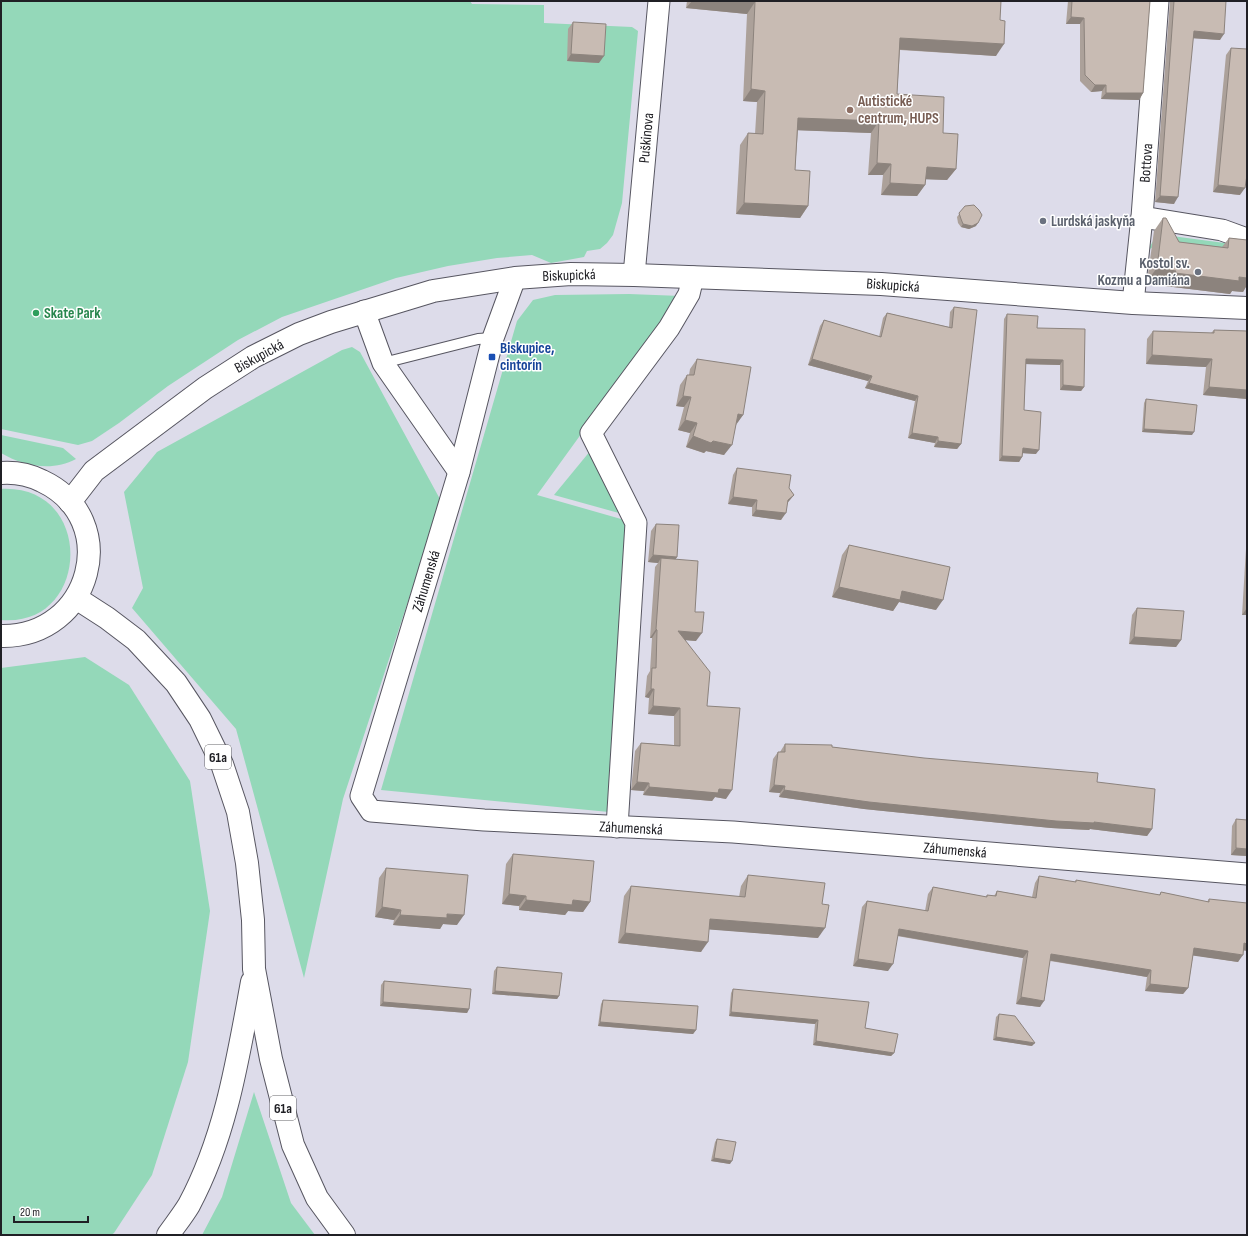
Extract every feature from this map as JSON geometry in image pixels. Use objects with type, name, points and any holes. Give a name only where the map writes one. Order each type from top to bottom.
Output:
[{"type":"street","name":"Puškinova","points":[[634,275],[659,1]]},
{"type":"street","name":"Bottova","points":[[1142,217],[1158,1]]},
{"type":"street","points":[[1133,303],[1142,217],[1222,230],[1247,239]]},
{"type":"street","name":"Biskupická","points":[[70,502],[94,471],[211,384],[254,357],[299,334],[364,311],[433,291],[516,278],[571,274],[634,275],[882,284],[1133,303],[1247,308]]},
{"type":"street","name":"Záhumenská","points":[[516,278],[493,338],[459,472],[361,796],[370,811],[617,827],[733,832],[1247,874]]},
{"type":"street","points":[[617,827],[636,524],[591,433],[669,328],[690,294],[693,278]]},
{"type":"street","points":[[364,311],[383,363],[459,472]]},
{"type":"street","points":[[1,473],[21,474],[35,478],[54,488],[70,502],[78,514],[88,543],[89,558],[86,573],[76,598],[65,612],[54,622],[27,634],[1,636]]},
{"type":"street","name":"61a","points":[[76,598],[107,618],[136,640],[176,683],[200,719],[222,764],[238,812],[247,863],[252,913],[254,969],[271,1059],[292,1145],[317,1198],[344,1235]]},
{"type":"street","name":"61a","points":[[168,1235],[188,1205],[206,1168],[221,1129],[233,1084],[254,969]]},
{"type":"lane","points":[[383,363],[478,339],[493,338]]},
{"type":"green space","points":[[1,1],[470,1],[472,4],[544,5],[544,23],[632,27],[638,31],[622,203],[613,235],[600,249],[587,251],[584,257],[551,263],[532,255],[497,258],[448,266],[396,278],[282,317],[238,340],[168,386],[119,423],[92,441],[78,445],[1,429]]},
{"type":"green space","points":[[1157,234],[1247,246],[1247,252],[1162,242],[1148,250]]},
{"type":"green space","points":[[629,294],[681,296],[537,495],[628,521],[609,812],[381,790],[517,321],[533,300],[555,295]]},
{"type":"green space","points":[[352,347],[360,352],[441,501],[343,799],[304,978],[236,729],[132,608],[143,588],[124,492],[157,452],[342,350]]},
{"type":"green space","points":[[1,435],[63,448],[76,459],[67,463],[48,466],[28,464],[10,458],[1,453]]},
{"type":"green space","points":[[591,450],[626,515],[554,495]]},
{"type":"green space","points":[[1,489],[32,494],[54,508],[66,530],[70,556],[66,581],[52,602],[31,616],[1,620]]},
{"type":"green space","points":[[85,657],[129,685],[190,781],[210,911],[188,1062],[152,1175],[114,1233],[111,1235],[1,1235],[1,668]]},
{"type":"green space","points":[[254,1092],[291,1203],[315,1235],[202,1235],[222,1197]]},
{"type":"building","points":[[744,1],[1001,1],[1000,20],[1005,21],[1004,44],[900,38],[897,94],[944,97],[943,133],[958,134],[956,169],[927,167],[925,185],[890,183],[891,164],[877,163],[879,121],[798,118],[795,170],[810,171],[808,206],[744,203],[748,133],[763,134],[765,91],[751,89],[755,2]]},
{"type":"building","points":[[1072,1],[1150,1],[1143,93],[1106,93],[1106,85],[1095,85],[1085,75],[1084,18],[1071,17]]},
{"type":"building","points":[[1174,1],[1226,1],[1224,34],[1194,31],[1178,197],[1160,196]]},
{"type":"building","points":[[573,22],[606,24],[604,56],[571,54]]},
{"type":"building","points":[[1231,48],[1247,49],[1247,175],[1245,188],[1218,185]]},
{"type":"building","points":[[974,205],[982,215],[978,223],[972,226],[963,224],[959,213],[965,206]]},
{"type":"building","points":[[1163,218],[1166,218],[1179,242],[1228,248],[1229,238],[1247,240],[1247,278],[1239,277],[1239,281],[1175,273],[1176,271],[1157,268]]},
{"type":"building","points":[[954,307],[977,310],[961,444],[938,441],[938,437],[912,433],[918,396],[869,383],[872,376],[812,359],[824,320],[881,337],[887,313],[952,328]]},
{"type":"building","points":[[1007,314],[1038,316],[1037,328],[1085,329],[1084,387],[1063,385],[1063,360],[1026,359],[1024,410],[1041,412],[1039,450],[1023,448],[1022,457],[1002,456]]},
{"type":"building","points":[[1214,330],[1247,331],[1247,390],[1209,387],[1212,359],[1152,355],[1153,331],[1214,333]]},
{"type":"building","points":[[697,359],[751,367],[743,415],[738,414],[732,445],[713,441],[711,443],[693,436],[697,423],[685,420],[691,397],[683,396],[687,375],[694,375]]},
{"type":"building","points":[[1146,399],[1197,405],[1194,432],[1144,429]]},
{"type":"building","points":[[737,468],[791,475],[789,488],[794,495],[788,500],[786,513],[756,510],[757,500],[733,497]]},
{"type":"building","points":[[656,524],[679,525],[677,557],[653,555]]},
{"type":"building","points":[[849,545],[950,567],[943,600],[902,591],[900,600],[839,587]]},
{"type":"building","points":[[661,558],[698,561],[695,612],[704,612],[702,633],[678,631],[710,672],[707,706],[740,708],[732,790],[719,789],[718,793],[649,787],[649,783],[637,782],[641,743],[680,746],[680,708],[653,706],[654,689],[651,689],[652,668],[656,668],[656,629]]},
{"type":"building","points":[[1137,608],[1184,611],[1181,640],[1134,637]]},
{"type":"building","points":[[785,744],[832,745],[832,747],[924,758],[1098,773],[1097,782],[1155,789],[1152,829],[1094,822],[1056,821],[869,802],[784,790],[785,786],[774,785],[778,752],[785,752]]},
{"type":"building","points":[[1236,819],[1247,820],[1247,849],[1236,848]]},
{"type":"building","points":[[513,854],[594,861],[590,902],[573,900],[572,905],[526,900],[526,896],[509,894]]},
{"type":"building","points":[[386,868],[468,875],[464,915],[447,914],[447,918],[400,915],[401,910],[382,907]]},
{"type":"building","points":[[748,875],[825,883],[822,904],[829,905],[825,928],[710,919],[708,942],[625,933],[631,886],[745,897]]},
{"type":"building","points":[[1039,876],[1076,882],[1076,880],[1160,895],[1161,892],[1209,902],[1209,899],[1247,903],[1247,944],[1244,943],[1243,955],[1194,948],[1188,988],[1150,984],[1151,970],[1051,954],[1044,1001],[1021,997],[1028,951],[899,929],[893,964],[858,959],[867,901],[928,911],[933,887],[987,897],[987,895],[996,896],[997,891],[1036,898]]},
{"type":"building","points":[[497,967],[562,973],[559,996],[495,991]]},
{"type":"building","points":[[384,981],[471,989],[469,1009],[383,1002]]},
{"type":"building","points":[[733,989],[869,1002],[865,1028],[898,1034],[894,1053],[816,1041],[818,1020],[731,1012]]},
{"type":"building","points":[[603,1000],[698,1006],[696,1030],[600,1022]]},
{"type":"building","points":[[999,1014],[1015,1016],[1035,1043],[996,1037]]},
{"type":"building","points":[[717,1139],[736,1142],[732,1161],[714,1158]]},
{"type":"place","name":"Autistické centrum, HUPS","points":[[850,110]]},
{"type":"place","name":"Lurdská jaskyňa","points":[[1043,221]]},
{"type":"place","name":"Kostol sv. Kozmu a Damiána","points":[[1198,272]]},
{"type":"place","name":"Skate Park","points":[[36,313]]},
{"type":"place","name":"Biskupice, cintorín","points":[[492,357]]}]
